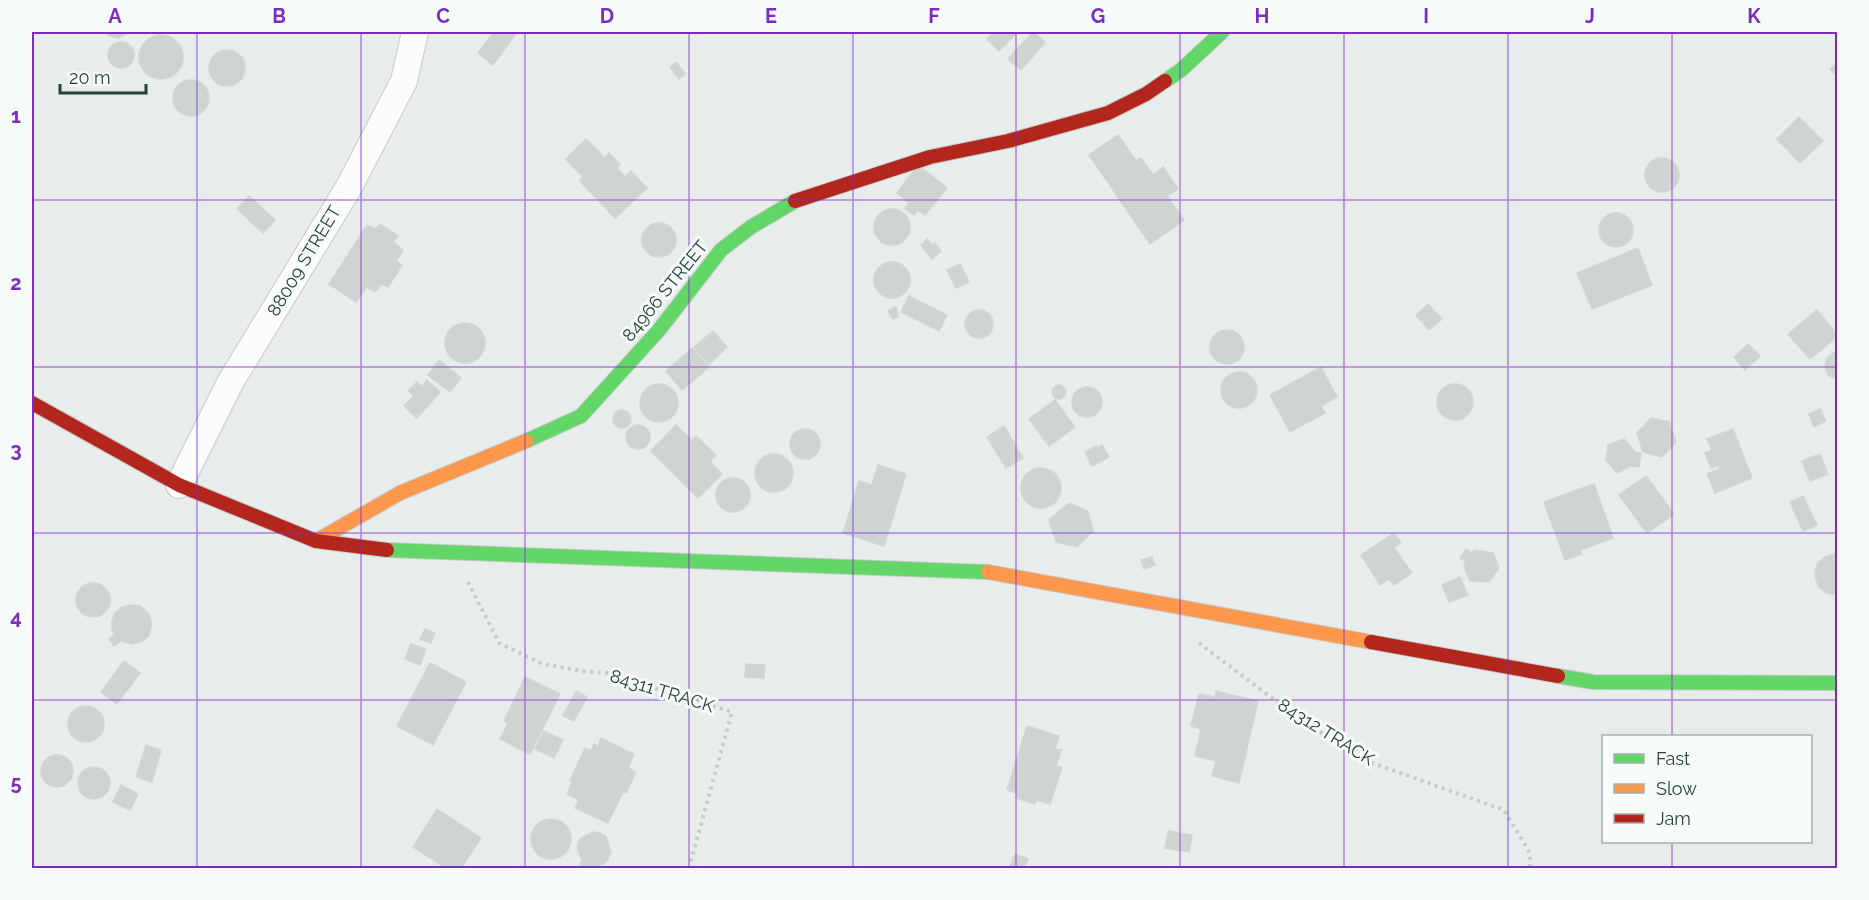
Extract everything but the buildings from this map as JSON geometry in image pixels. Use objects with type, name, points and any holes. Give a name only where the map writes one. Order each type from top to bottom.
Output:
[{"type":"street","name":"88009 STREET","points":[[179,485],[231,381],[350,187],[404,81],[415,32]]},
{"type":"street","name":"84966 STREET","points":[[316,541],[400,493],[581,416],[659,330],[721,250],[790,202],[930,157],[1008,141],[1108,113],[1146,94],[1172,76],[1222,32]]},
{"type":"street","points":[[32,403],[179,485],[316,541],[379,550],[983,571],[1593,682],[1838,683]]},
{"type":"path","name":"84311 TRACK","points":[[453,552],[499,643],[543,664],[607,674],[732,712],[689,868]]},
{"type":"path","name":"84312 TRACK","points":[[1199,642],[1300,719],[1364,760],[1504,810],[1530,853],[1530,868]]},
{"type":"traffic: fast","points":[[1165,81],[1181,70],[1222,32]]},
{"type":"traffic: fast","points":[[526,441],[581,416],[659,330],[721,250],[751,227],[795,201]]},
{"type":"traffic: fast","points":[[387,550],[988,572]]},
{"type":"traffic: fast","points":[[1558,676],[1593,682],[1838,683]]},
{"type":"traffic: slow","points":[[316,541],[400,493],[526,441]]},
{"type":"traffic: slow","points":[[988,572],[1371,642]]},
{"type":"traffic: jam","points":[[795,201],[930,157],[1008,141],[1108,113],[1146,94],[1165,81]]},
{"type":"traffic: jam","points":[[32,403],[179,485],[316,541],[387,550]]},
{"type":"traffic: jam","points":[[1371,642],[1558,676]]}]
